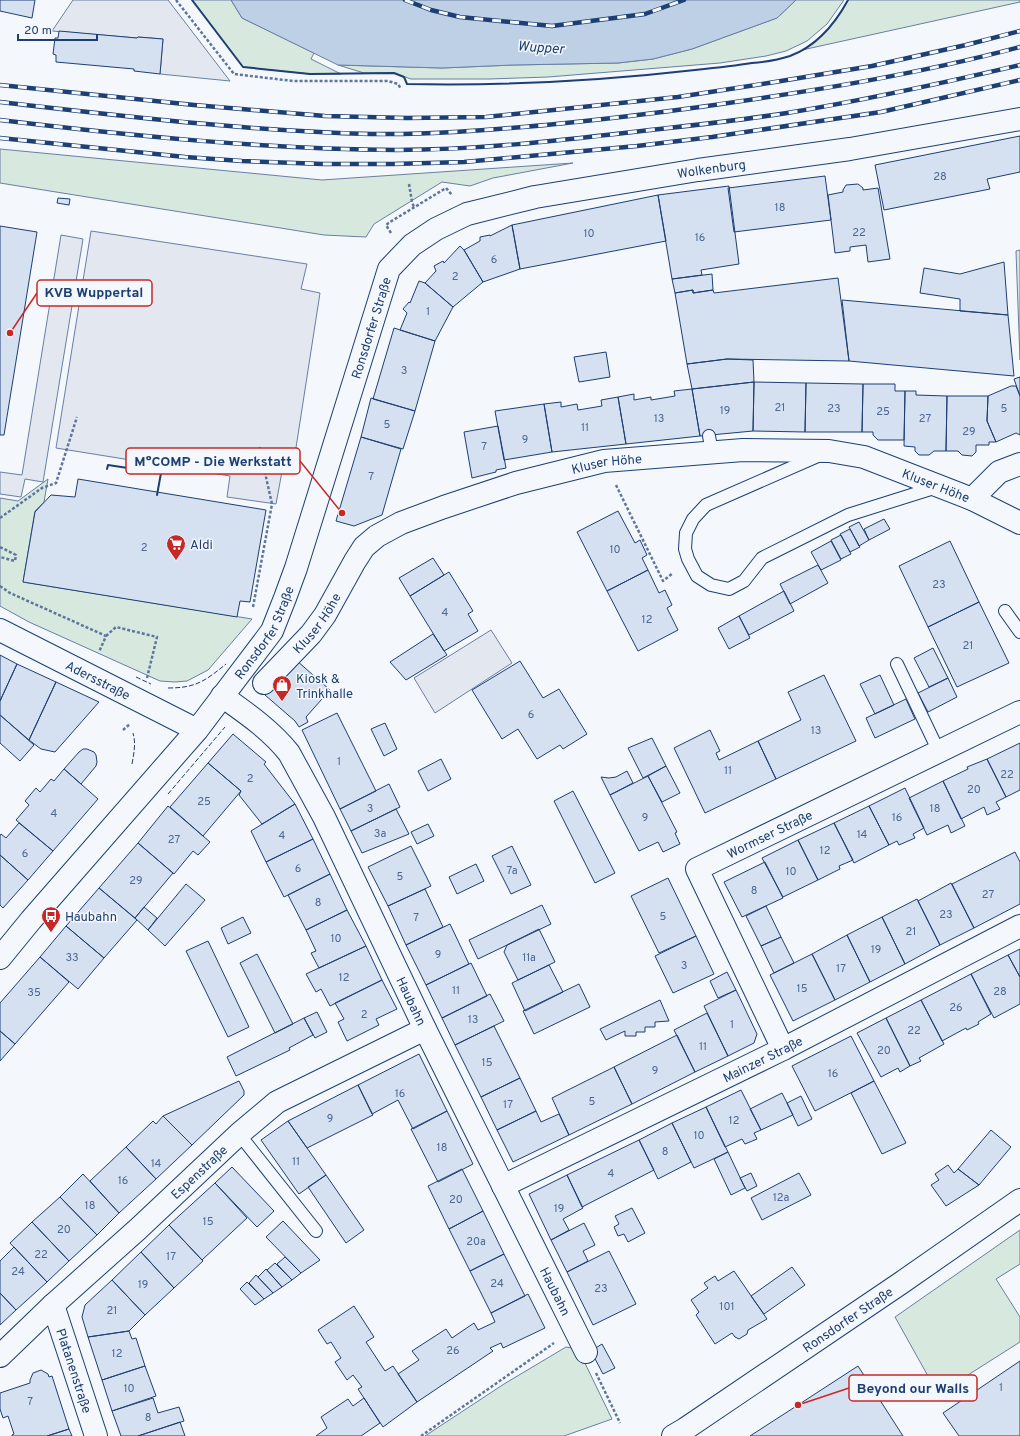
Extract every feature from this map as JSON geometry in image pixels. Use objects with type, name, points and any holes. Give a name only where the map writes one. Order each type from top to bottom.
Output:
[{"type":"street","name":"Wolkenburg","points":[[412,245],[436,229],[467,214],[535,197],[691,171],[850,149],[1020,119]]},
{"type":"street","name":"Ronsdorfer Straße","points":[[0,958],[31,920],[196,730],[272,631],[296,568],[389,269],[412,245]]},
{"type":"street","name":"Kluser Höhe","points":[[264,683],[311,634],[325,615],[355,561],[364,548],[378,536],[401,523],[516,483],[604,462],[710,444],[743,450],[829,451],[864,457],[972,499],[1020,523]]},
{"type":"street","points":[[972,499],[999,472],[1020,464]]},
{"type":"street","name":"Adersstraße","points":[[0,630],[26,644],[93,666],[196,730]]},
{"type":"street","name":"Haubahn","points":[[222,696],[260,725],[289,753],[324,816],[425,1029],[586,1352]]},
{"type":"street","name":"Wormser Straße","points":[[783,1049],[698,869],[1020,712]]},
{"type":"street","name":"Mainzer Straße","points":[[503,1186],[783,1049],[1020,926]]},
{"type":"street","name":"Espenstraße","points":[[0,1356],[53,1305],[138,1230],[239,1134],[277,1102],[425,1029]]},
{"type":"street","name":"Ronsdorfer Straße","points":[[682,1434],[1020,1200]]},
{"type":"street","name":"Platanenstraße","points":[[53,1305],[96,1436]]},
{"type":"lane","points":[[829,451],[706,505],[693,519],[686,533],[685,549],[688,559],[697,576],[711,585],[729,589],[744,581],[762,558],[848,515],[938,486]]},
{"type":"lane","points":[[1005,611],[1020,632]]},
{"type":"lane","points":[[897,664],[939,752]]},
{"type":"lane","points":[[239,1134],[316,1231]]},
{"type":"path","points":[[176,0],[234,74],[293,81],[388,80],[398,84],[401,89]]},
{"type":"path","points":[[409,184],[414,207]]},
{"type":"path","points":[[386,225],[446,188]]},
{"type":"path","points":[[0,518],[42,488],[56,482],[77,417]]},
{"type":"path","points":[[254,603],[272,504],[259,446]]},
{"type":"path","points":[[604,462],[663,581],[688,559]]},
{"type":"path","points":[[0,547],[16,555],[15,561],[0,557]]},
{"type":"path","points":[[0,586],[10,593],[106,636]]},
{"type":"path","points":[[93,666],[106,636],[116,627],[157,637],[146,680]]},
{"type":"path","points":[[123,730],[130,724]]},
{"type":"path","name":"Haubahn","points":[[420,1436],[574,1329]]},
{"type":"path","points":[[586,1352],[620,1423]]},
{"type":"shaded area","points":[[73,0],[168,0],[230,81],[160,74],[163,39],[52,31]]},
{"type":"shaded area","points":[[192,0],[231,0],[242,18],[314,53],[311,59],[341,74],[310,74],[243,67]]},
{"type":"shaded area","points":[[796,0],[844,0],[827,24],[807,41],[786,51],[766,56],[720,63],[548,77],[489,79],[411,79],[394,73],[364,73],[338,65],[442,68],[618,63],[653,59],[692,49],[777,18]]},
{"type":"shaded area","points":[[848,0],[1020,0],[1020,2],[802,50],[823,34],[839,15]]},
{"type":"shaded area","points":[[0,149],[322,180],[573,163],[493,178],[470,186],[442,182],[374,224],[366,237],[324,235],[0,183]]},
{"type":"shaded area","points":[[91,231],[307,264],[301,289],[320,293],[293,467],[283,466],[276,504],[227,497],[230,476],[56,448]]},
{"type":"shaded area","points":[[61,235],[83,239],[43,482],[25,479],[21,497],[0,494],[0,472],[22,475]]},
{"type":"shaded area","points":[[1020,250],[1020,360],[1016,251]]},
{"type":"shaded area","points":[[48,479],[44,502],[35,511],[23,582],[252,619],[208,670],[187,681],[160,681],[29,622],[0,606],[0,498],[18,501]]},
{"type":"shaded area","points":[[491,630],[512,663],[435,713],[414,678]]},
{"type":"shaded area","points":[[1020,1230],[1020,1264],[996,1279],[1020,1317],[1020,1342],[938,1394],[895,1317]]},
{"type":"shaded area","points":[[566,1347],[572,1348],[581,1355],[612,1419],[564,1436],[425,1436],[504,1384]]},
{"type":"water","name":"Wupper","points":[[231,0],[796,0],[777,18],[692,49],[653,59],[618,63],[442,68],[338,65],[242,18]]},
{"type":"building","points":[[0,0],[35,0],[32,18],[0,11]]},
{"type":"building","points":[[59,31],[163,39],[160,74],[134,71],[134,69],[56,62],[56,55],[53,54],[55,38],[58,38]]},
{"type":"building","points":[[1020,136],[1020,172],[987,179],[990,189],[884,210],[875,165]]},
{"type":"building","points":[[825,176],[831,220],[734,232],[728,188]]},
{"type":"building","points":[[858,184],[863,188],[863,190],[878,188],[890,259],[868,262],[866,245],[850,247],[850,251],[835,253],[828,195],[843,192],[846,185]]},
{"type":"building","points":[[729,186],[739,264],[701,270],[702,275],[672,279],[658,195]]},
{"type":"building","points":[[658,195],[666,241],[520,269],[512,225]]},
{"type":"building","points":[[58,198],[70,199],[69,205],[57,203]]},
{"type":"building","points":[[512,225],[520,269],[483,282],[464,250],[480,241],[480,237],[490,236]]},
{"type":"building","points":[[0,226],[37,232],[4,435],[0,435]]},
{"type":"building","points":[[460,246],[464,250],[483,282],[453,307],[425,283],[436,271],[434,266],[443,261],[444,263]]},
{"type":"building","points":[[1004,262],[1008,315],[960,311],[960,299],[920,293],[924,268],[960,274]]},
{"type":"building","points":[[712,274],[713,290],[693,293],[693,290],[675,293],[672,279]]},
{"type":"building","points":[[838,278],[849,361],[727,359],[687,364],[675,293],[693,290],[693,293],[713,290],[714,293]]},
{"type":"building","points":[[419,281],[425,283],[453,307],[435,341],[400,330],[407,313],[403,309],[409,302],[410,303]]},
{"type":"building","points":[[842,300],[1008,315],[1014,376],[849,361]]},
{"type":"building","points":[[394,328],[435,341],[415,411],[373,399]]},
{"type":"building","points":[[606,352],[610,377],[579,382],[574,357]]},
{"type":"building","points":[[727,359],[753,360],[754,382],[692,389],[687,364]]},
{"type":"building","points":[[1020,377],[1020,396],[1014,379]]},
{"type":"building","points":[[754,382],[806,383],[805,432],[753,431]]},
{"type":"building","points":[[754,382],[753,431],[700,436],[692,389]]},
{"type":"building","points":[[806,383],[863,384],[862,432],[805,432]]},
{"type":"building","points":[[863,384],[895,384],[895,391],[905,391],[904,440],[878,440],[873,435],[873,432],[862,432]]},
{"type":"building","points":[[1011,386],[1016,386],[1020,396],[1020,435],[1016,433],[996,442],[987,421],[988,396]]},
{"type":"building","points":[[692,389],[700,436],[626,444],[618,397],[634,394],[634,400],[651,397],[651,400],[675,396],[674,391]]},
{"type":"building","points":[[905,391],[916,391],[916,395],[947,396],[946,451],[934,451],[929,455],[919,455],[915,451],[915,447],[904,446]]},
{"type":"building","points":[[947,396],[988,396],[987,421],[996,442],[989,442],[989,445],[976,445],[976,452],[972,456],[962,455],[958,451],[946,451]]},
{"type":"building","points":[[618,397],[626,444],[552,452],[544,404],[561,402],[561,407],[577,404],[578,410],[602,406],[601,400]]},
{"type":"building","points":[[371,398],[415,411],[403,449],[361,437]]},
{"type":"building","points":[[544,404],[552,452],[504,460],[495,411]]},
{"type":"building","points":[[498,426],[506,468],[472,478],[464,432]]},
{"type":"building","points":[[361,437],[401,449],[382,515],[354,526],[336,521]]},
{"type":"building","points":[[78,479],[266,510],[250,602],[240,601],[237,617],[23,582],[35,512],[51,495],[75,497]]},
{"type":"building","points":[[618,511],[635,543],[640,540],[647,555],[642,558],[648,570],[607,591],[577,532]]},
{"type":"building","points":[[884,519],[890,529],[869,540],[864,529]]},
{"type":"building","points":[[859,522],[869,540],[859,546],[849,527]]},
{"type":"building","points":[[850,529],[860,547],[850,552],[840,534]]},
{"type":"building","points":[[841,535],[851,554],[841,559],[831,540]]},
{"type":"building","points":[[831,541],[841,560],[821,570],[811,552]]},
{"type":"building","points":[[950,541],[979,602],[928,627],[899,566]]},
{"type":"building","points":[[433,558],[444,575],[410,596],[399,578]]},
{"type":"building","points":[[818,565],[828,583],[790,604],[780,584]]},
{"type":"building","points":[[648,570],[659,593],[665,590],[672,605],[667,608],[678,630],[638,651],[607,591]]},
{"type":"building","points":[[449,572],[473,611],[468,614],[478,631],[444,651],[410,596]]},
{"type":"building","points":[[784,591],[794,611],[749,635],[739,616]]},
{"type":"building","points":[[979,602],[1009,663],[957,687],[928,627]]},
{"type":"building","points":[[739,616],[750,638],[729,649],[718,628]]},
{"type":"building","points":[[433,634],[447,655],[406,680],[390,662]]},
{"type":"building","points":[[933,648],[948,678],[929,687],[914,658]]},
{"type":"building","points":[[0,655],[17,664],[0,701]]},
{"type":"building","points":[[296,660],[330,690],[306,717],[308,722],[299,727],[295,721],[265,695]]},
{"type":"building","points":[[520,661],[543,698],[559,689],[587,734],[563,749],[560,745],[537,759],[518,729],[502,739],[472,690]]},
{"type":"building","points":[[17,664],[56,682],[29,740],[0,715],[0,701]]},
{"type":"building","points":[[824,675],[856,741],[776,779],[758,741],[801,720],[788,692]]},
{"type":"building","points":[[880,675],[894,705],[875,714],[860,684]]},
{"type":"building","points":[[948,678],[957,697],[928,712],[918,693]]},
{"type":"building","points":[[56,682],[99,702],[55,752],[41,749],[29,740]]},
{"type":"building","points":[[906,699],[915,719],[875,738],[866,718]]},
{"type":"building","points":[[337,713],[376,791],[340,809],[302,730]]},
{"type":"building","points":[[0,715],[34,745],[20,761],[0,743]]},
{"type":"building","points":[[385,723],[397,749],[384,756],[371,729]]},
{"type":"building","points":[[710,730],[720,751],[716,753],[719,760],[758,741],[776,779],[705,813],[674,748]]},
{"type":"building","points":[[233,734],[266,762],[264,764],[295,804],[262,824],[239,795],[241,791],[208,763]]},
{"type":"building","points":[[652,738],[666,766],[643,778],[628,748]]},
{"type":"building","points":[[1020,743],[1020,790],[1006,797],[987,759]]},
{"type":"building","points":[[83,749],[94,752],[97,762],[96,766],[81,784],[64,769]]},
{"type":"building","points":[[441,759],[451,779],[428,791],[418,771]]},
{"type":"building","points":[[987,759],[1006,797],[996,802],[1000,809],[987,815],[984,807],[961,819],[943,781],[968,769],[967,767]]},
{"type":"building","points":[[208,763],[241,791],[203,836],[170,807]]},
{"type":"building","points":[[666,766],[680,793],[662,802],[648,776]]},
{"type":"building","points":[[64,769],[98,799],[53,851],[16,820],[29,805],[25,801],[36,788],[40,792],[51,779],[54,781]]},
{"type":"building","points":[[627,771],[633,783],[610,795],[601,777],[616,777]]},
{"type":"building","points":[[648,776],[677,832],[675,833],[680,844],[663,852],[658,842],[639,851],[610,795]]},
{"type":"building","points":[[943,781],[965,826],[951,833],[948,825],[927,835],[909,798]]},
{"type":"building","points":[[389,784],[400,807],[351,831],[340,809]]},
{"type":"building","points":[[905,788],[924,828],[913,834],[915,838],[899,845],[897,841],[889,845],[869,806]]},
{"type":"building","points":[[573,791],[615,873],[595,883],[554,801]]},
{"type":"building","points":[[295,804],[313,839],[266,862],[251,831]]},
{"type":"building","points":[[168,806],[210,842],[198,855],[193,851],[174,874],[138,843]]},
{"type":"building","points":[[869,806],[889,845],[854,863],[834,823]]},
{"type":"building","points":[[396,809],[409,834],[362,853],[351,831]]},
{"type":"building","points":[[19,823],[53,851],[28,880],[0,855],[1,834],[6,838]]},
{"type":"building","points":[[834,823],[853,860],[839,866],[840,869],[818,880],[798,840]]},
{"type":"building","points":[[428,824],[434,836],[417,844],[411,832]]},
{"type":"building","points":[[313,839],[330,874],[284,897],[266,862]]},
{"type":"building","points":[[798,840],[818,880],[783,897],[762,858]]},
{"type":"building","points":[[138,843],[173,873],[135,918],[99,888]]},
{"type":"building","points":[[411,846],[431,886],[388,906],[368,867]]},
{"type":"building","points":[[512,846],[531,885],[511,894],[492,856]]},
{"type":"building","points":[[1015,852],[1020,862],[1020,904],[974,928],[952,884]]},
{"type":"building","points":[[0,855],[28,880],[3,908],[0,905]]},
{"type":"building","points":[[765,862],[783,898],[742,917],[724,882]]},
{"type":"building","points":[[476,864],[484,881],[457,894],[449,877]]},
{"type":"building","points":[[330,874],[347,910],[306,930],[288,895]]},
{"type":"building","points":[[668,878],[696,936],[659,953],[631,896]]},
{"type":"building","points":[[951,883],[974,928],[940,945],[918,901]]},
{"type":"building","points":[[186,884],[205,900],[165,946],[148,930]]},
{"type":"building","points":[[99,888],[137,920],[104,958],[66,926]]},
{"type":"building","points":[[425,889],[443,927],[406,945],[388,906]]},
{"type":"building","points":[[917,899],[940,945],[905,964],[882,917]]},
{"type":"building","points":[[542,905],[551,924],[478,959],[469,940]]},
{"type":"building","points":[[766,906],[781,937],[761,946],[746,916]]},
{"type":"building","points":[[144,907],[157,918],[148,930],[135,918]]},
{"type":"building","points":[[347,910],[366,946],[319,968],[311,953],[316,951],[306,930]]},
{"type":"building","points":[[243,917],[251,933],[228,944],[221,928]]},
{"type":"building","points":[[882,917],[905,964],[870,982],[847,935]]},
{"type":"building","points":[[450,924],[469,964],[426,985],[406,945]]},
{"type":"building","points":[[66,926],[104,958],[78,989],[40,957]]},
{"type":"building","points":[[539,929],[555,962],[518,980],[504,952],[507,945]]},
{"type":"building","points":[[847,935],[870,982],[835,1000],[812,954]]},
{"type":"building","points":[[696,936],[714,974],[673,993],[655,956]]},
{"type":"building","points":[[781,937],[794,963],[774,973],[761,946]]},
{"type":"building","points":[[208,941],[249,1027],[228,1037],[186,951]]},
{"type":"building","points":[[366,946],[382,980],[330,1006],[321,989],[316,992],[306,974]]},
{"type":"building","points":[[1020,949],[1020,977],[1008,955]]},
{"type":"building","points":[[257,954],[293,1024],[275,1033],[240,963]]},
{"type":"building","points":[[812,954],[835,1000],[793,1021],[770,975]]},
{"type":"building","points":[[1008,955],[1020,977],[1020,1004],[994,1018],[971,974]]},
{"type":"building","points":[[40,957],[69,982],[15,1044],[0,1031],[0,1003]]},
{"type":"building","points":[[471,963],[487,996],[442,1018],[426,985]]},
{"type":"building","points":[[549,965],[563,992],[525,1011],[512,983]]},
{"type":"building","points":[[727,972],[736,990],[718,998],[710,981]]},
{"type":"building","points":[[971,974],[991,1014],[978,1022],[979,1024],[967,1030],[966,1028],[942,1041],[921,1000]]},
{"type":"building","points":[[382,980],[397,1009],[376,1019],[379,1025],[347,1041],[338,1022],[344,1019],[335,1003]]},
{"type":"building","points":[[579,984],[590,1007],[534,1034],[523,1011]]},
{"type":"building","points":[[736,990],[757,1034],[754,1043],[728,1056],[704,1006]]},
{"type":"building","points":[[490,994],[504,1021],[455,1045],[442,1018]]},
{"type":"building","points":[[660,1000],[669,1021],[655,1022],[655,1027],[645,1027],[645,1032],[636,1032],[636,1036],[625,1036],[625,1031],[606,1040],[600,1029]]},
{"type":"building","points":[[921,1000],[944,1044],[919,1058],[921,1061],[910,1066],[886,1018]]},
{"type":"building","points":[[317,1012],[327,1032],[315,1038],[304,1018]]},
{"type":"building","points":[[707,1013],[728,1056],[695,1072],[674,1030]]},
{"type":"building","points":[[304,1018],[313,1035],[289,1048],[290,1050],[236,1076],[227,1057]]},
{"type":"building","points":[[886,1018],[910,1066],[900,1072],[898,1068],[881,1077],[857,1033]]},
{"type":"building","points":[[494,1026],[520,1078],[481,1097],[455,1045]]},
{"type":"building","points":[[0,1031],[15,1044],[0,1061]]},
{"type":"building","points":[[677,1035],[695,1072],[632,1104],[614,1067]]},
{"type":"building","points":[[851,1036],[874,1081],[815,1111],[792,1066]]},
{"type":"building","points":[[419,1054],[447,1111],[413,1129],[398,1100],[372,1114],[358,1085]]},
{"type":"building","points":[[614,1067],[632,1104],[569,1135],[552,1098]]},
{"type":"building","points":[[520,1078],[536,1111],[497,1130],[481,1097]]},
{"type":"building","points":[[239,1081],[244,1091],[244,1095],[192,1145],[163,1116]]},
{"type":"building","points":[[874,1081],[906,1143],[882,1154],[851,1093]]},
{"type":"building","points":[[358,1085],[373,1115],[307,1148],[288,1121]]},
{"type":"building","points":[[741,1090],[761,1130],[754,1133],[757,1139],[745,1144],[742,1139],[725,1147],[706,1107]]},
{"type":"building","points":[[782,1093],[793,1115],[761,1130],[750,1109]]},
{"type":"building","points":[[801,1096],[812,1119],[798,1126],[787,1103]]},
{"type":"building","points":[[706,1107],[728,1152],[694,1168],[672,1123]]},
{"type":"building","points":[[447,1111],[473,1164],[438,1182],[411,1129]]},
{"type":"building","points":[[536,1111],[541,1122],[559,1114],[569,1135],[513,1162],[497,1130]]},
{"type":"building","points":[[163,1116],[192,1145],[156,1179],[126,1147],[153,1121],[156,1124]]},
{"type":"building","points":[[288,1121],[326,1175],[299,1194],[261,1140]]},
{"type":"building","points":[[672,1123],[691,1162],[658,1179],[639,1140]]},
{"type":"building","points":[[991,1130],[1011,1147],[979,1185],[958,1169]]},
{"type":"building","points":[[639,1140],[654,1170],[582,1207],[567,1175]]},
{"type":"building","points":[[126,1147],[156,1179],[119,1213],[90,1181]]},
{"type":"building","points":[[728,1152],[745,1188],[731,1195],[714,1159]]},
{"type":"building","points":[[948,1165],[954,1173],[958,1169],[979,1185],[946,1206],[931,1185],[939,1180],[935,1174]]},
{"type":"building","points":[[232,1167],[274,1211],[257,1227],[215,1183]]},
{"type":"building","points":[[462,1169],[483,1211],[449,1229],[428,1186]]},
{"type":"building","points":[[751,1173],[757,1186],[747,1191],[740,1178]]},
{"type":"building","points":[[799,1173],[811,1195],[762,1220],[751,1198]]},
{"type":"building","points":[[83,1174],[119,1213],[97,1235],[60,1197]]},
{"type":"building","points":[[326,1175],[364,1230],[346,1243],[308,1187]]},
{"type":"building","points":[[567,1175],[583,1208],[563,1219],[569,1230],[551,1240],[529,1194]]},
{"type":"building","points":[[215,1183],[247,1218],[202,1260],[169,1225]]},
{"type":"building","points":[[60,1197],[97,1235],[69,1261],[32,1222]]},
{"type":"building","points":[[632,1208],[645,1233],[628,1242],[624,1234],[618,1236],[614,1227],[619,1224],[615,1216]]},
{"type":"building","points":[[483,1211],[504,1254],[470,1271],[449,1229]]},
{"type":"building","points":[[283,1221],[320,1260],[301,1273],[266,1237]]},
{"type":"building","points":[[32,1222],[69,1261],[47,1282],[10,1243]]},
{"type":"building","points":[[584,1223],[595,1245],[583,1251],[588,1261],[567,1272],[551,1240]]},
{"type":"building","points":[[169,1225],[203,1261],[174,1288],[141,1252]]},
{"type":"building","points":[[14,1247],[47,1282],[16,1310],[0,1293],[0,1261]]},
{"type":"building","points":[[609,1251],[636,1304],[593,1325],[567,1272]]},
{"type":"building","points":[[141,1252],[174,1288],[145,1315],[112,1280]]},
{"type":"building","points":[[504,1254],[525,1296],[491,1313],[470,1271]]},
{"type":"building","points":[[285,1257],[301,1273],[292,1280],[277,1264]]},
{"type":"building","points":[[275,1263],[292,1280],[282,1287],[267,1270]]},
{"type":"building","points":[[792,1267],[805,1285],[764,1314],[751,1296]]},
{"type":"building","points":[[266,1269],[282,1287],[273,1293],[258,1277]]},
{"type":"building","points":[[734,1271],[767,1319],[748,1330],[747,1334],[739,1339],[732,1333],[715,1344],[696,1315],[699,1312],[691,1300],[708,1288],[704,1283],[715,1276],[718,1281]]},
{"type":"building","points":[[256,1275],[273,1293],[264,1299],[249,1283]]},
{"type":"building","points":[[112,1280],[145,1315],[129,1331],[88,1337],[82,1317],[85,1305]]},
{"type":"building","points":[[247,1282],[264,1299],[255,1305],[240,1289]]},
{"type":"building","points":[[0,1293],[16,1310],[0,1325]]},
{"type":"building","points":[[528,1294],[545,1328],[503,1348],[501,1343],[490,1348],[493,1351],[417,1402],[398,1374],[419,1360],[412,1351],[446,1329],[452,1338],[474,1323],[478,1330],[495,1322],[491,1313]]},
{"type":"building","points":[[354,1306],[374,1337],[366,1342],[385,1371],[393,1366],[417,1402],[383,1427],[358,1389],[362,1387],[353,1375],[347,1380],[335,1362],[341,1358],[331,1342],[327,1344],[318,1330]]},
{"type":"building","points":[[129,1331],[132,1339],[136,1338],[145,1366],[102,1380],[88,1337]]},
{"type":"building","points":[[602,1344],[615,1368],[603,1374],[591,1351]]},
{"type":"building","points":[[1020,1361],[1020,1436],[959,1436],[943,1413]]},
{"type":"building","points":[[145,1366],[156,1396],[112,1411],[102,1380]]},
{"type":"building","points":[[858,1366],[903,1436],[750,1436],[798,1405]]},
{"type":"building","points":[[41,1370],[48,1374],[49,1377],[52,1376],[69,1429],[47,1436],[12,1436],[14,1434],[8,1416],[3,1418],[0,1409],[0,1393],[30,1383],[33,1373]]},
{"type":"building","points":[[153,1398],[158,1413],[179,1407],[184,1421],[138,1436],[121,1436],[112,1411]]},
{"type":"building","points":[[364,1398],[380,1423],[361,1436],[316,1436],[327,1428],[321,1417],[348,1399],[353,1406]]},
{"type":"building","points":[[180,1422],[185,1436],[138,1436]]},
{"type":"building","points":[[69,1429],[72,1436],[47,1436]]},
{"type":"railway","points":[[405,0],[431,10],[460,17],[552,26],[645,14],[684,0]]},
{"type":"railway","points":[[0,85],[194,105],[325,116],[407,118],[486,117],[678,97],[775,82],[872,66],[1020,31]]},
{"type":"railway","points":[[0,102],[185,122],[278,130],[371,134],[458,132],[546,125],[681,110],[861,82],[941,66],[1020,47]]},
{"type":"railway","points":[[0,120],[198,141],[347,149],[427,150],[574,139],[768,116],[875,97],[1020,65]]},
{"type":"railway","points":[[0,138],[185,157],[242,161],[323,164],[464,162],[637,146],[712,137],[881,112],[1020,80]]},
{"type":"fence","points":[[168,688],[193,685],[206,679],[226,664]]},
{"type":"fence","points":[[136,677],[151,684]]},
{"type":"fence","points":[[168,794],[225,727]]},
{"type":"fence","points":[[132,764],[135,744],[133,733]]},
{"type":"wall","points":[[192,0],[243,67],[310,74],[394,73],[404,77],[407,84],[479,84],[587,80],[659,74],[776,60],[800,52],[817,40],[831,26],[848,0]]},
{"type":"wall","points":[[107,469],[108,465],[161,473],[157,495]]},
{"type":"place","name":"KVB Wuppertal","points":[[10,333]]},
{"type":"place","name":"M°COMP - Die Werkstatt","points":[[342,513]]},
{"type":"place","name":"Aldi","points":[[176,561]]},
{"type":"place","name":"Kiosk & Trinkhalle","points":[[282,702]]},
{"type":"place","name":"Haubahn","points":[[51,933]]},
{"type":"place","name":"Beyond our Walls","points":[[798,1405]]}]
